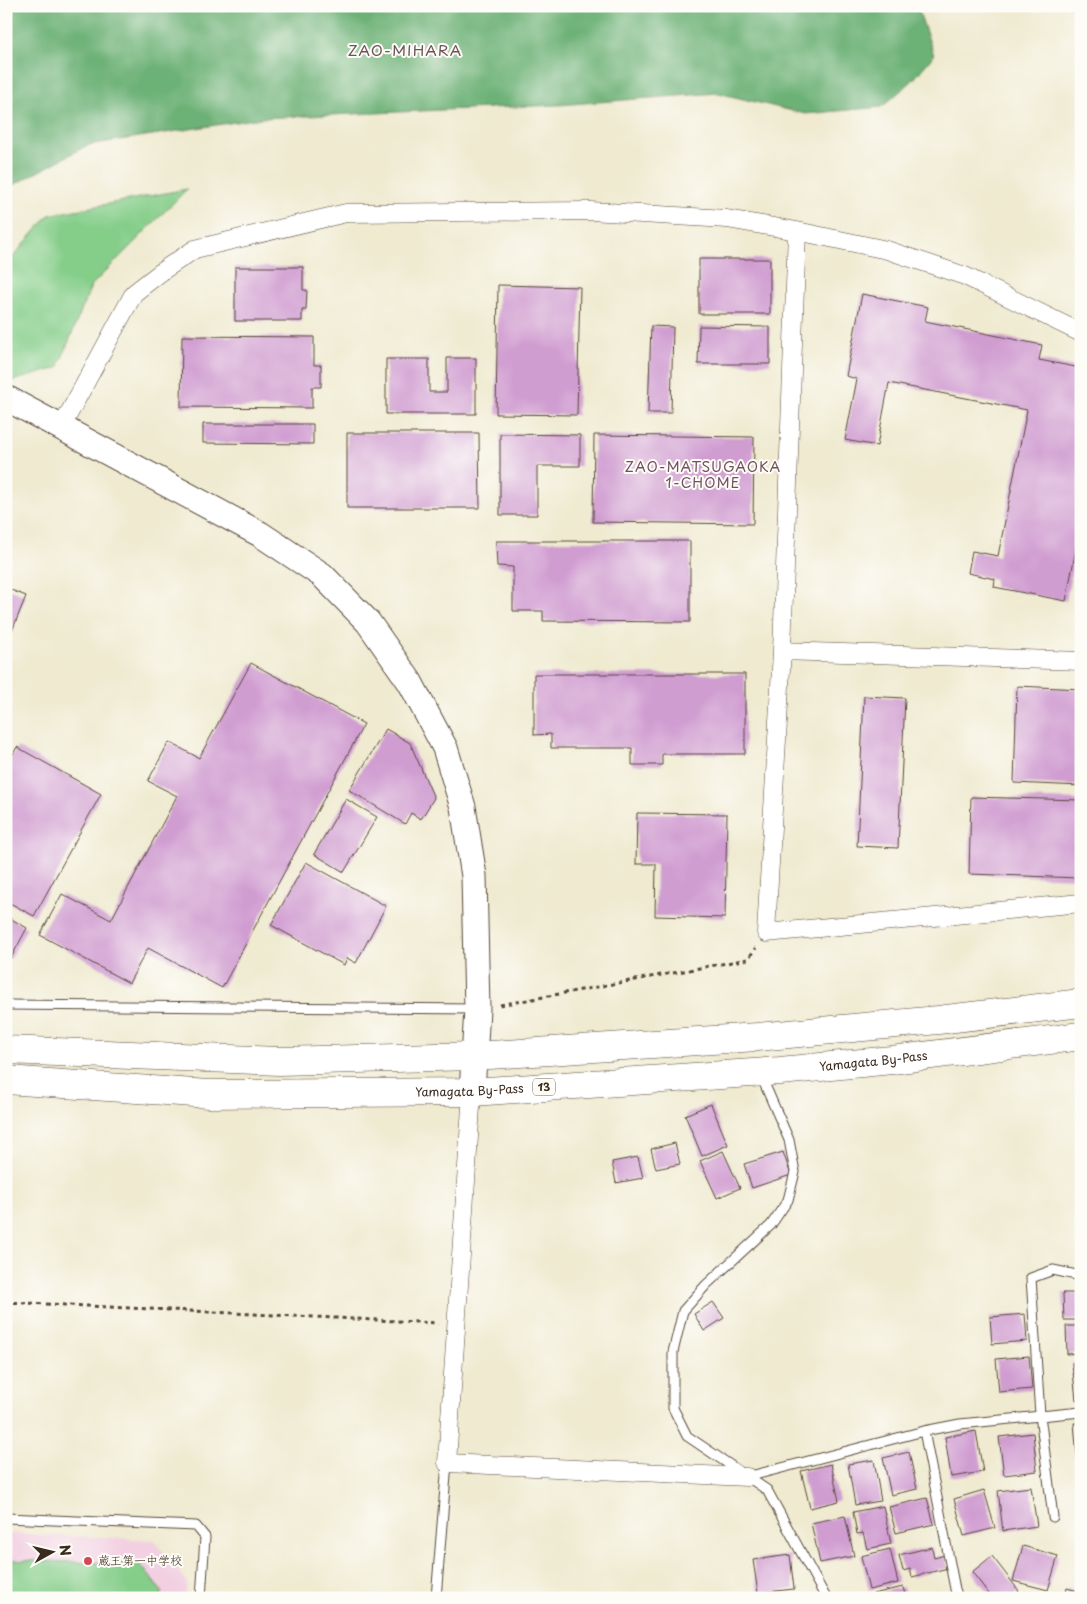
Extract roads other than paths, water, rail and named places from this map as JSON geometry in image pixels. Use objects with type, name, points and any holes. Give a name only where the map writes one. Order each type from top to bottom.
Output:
[{"type":"highway","points":[[6,1050],[279,1061],[475,1056],[757,1037],[938,1020],[1081,1003]]},
{"type":"highway","name":"Yamagata By-Pass","points":[[6,1080],[209,1094],[472,1092],[760,1073],[892,1060],[1081,1036]]},
{"type":"street","points":[[61,428],[134,293],[165,269],[195,249],[346,214],[590,211],[727,220],[797,231],[887,250],[966,276],[1081,333]]},
{"type":"street","points":[[797,231],[782,651],[766,933],[1081,903]]},
{"type":"street","points":[[6,398],[260,534],[322,575],[368,622],[410,682],[445,748],[463,806],[474,876],[476,1009],[475,1056],[447,1463],[747,1477]]},
{"type":"street","points":[[782,651],[1081,661]]},
{"type":"lane","points":[[6,1004],[476,1009]]},
{"type":"lane","points":[[760,1073],[790,1140],[796,1172],[788,1200],[770,1225],[706,1285],[683,1311],[677,1331],[673,1360],[673,1408],[687,1436],[767,1490],[826,1598]]},
{"type":"lane","points":[[1053,1517],[1040,1415],[1031,1278],[1053,1270],[1081,1276]]},
{"type":"lane","points":[[747,1477],[924,1431],[960,1424],[1081,1412]]},
{"type":"lane","points":[[924,1431],[954,1590],[958,1598]]},
{"type":"lane","points":[[436,1598],[447,1463]]},
{"type":"lane","points":[[6,1518],[196,1526],[205,1537],[202,1598]]},
{"type":"place","name":"蔵王第一中学校","points":[[88,1561]]},
{"type":"district","name":"ZAO-MIHARA","points":[[405,51]]},
{"type":"district","name":"ZAO-MATSUGAOKA 1-CHOME","points":[[703,476]]}]
